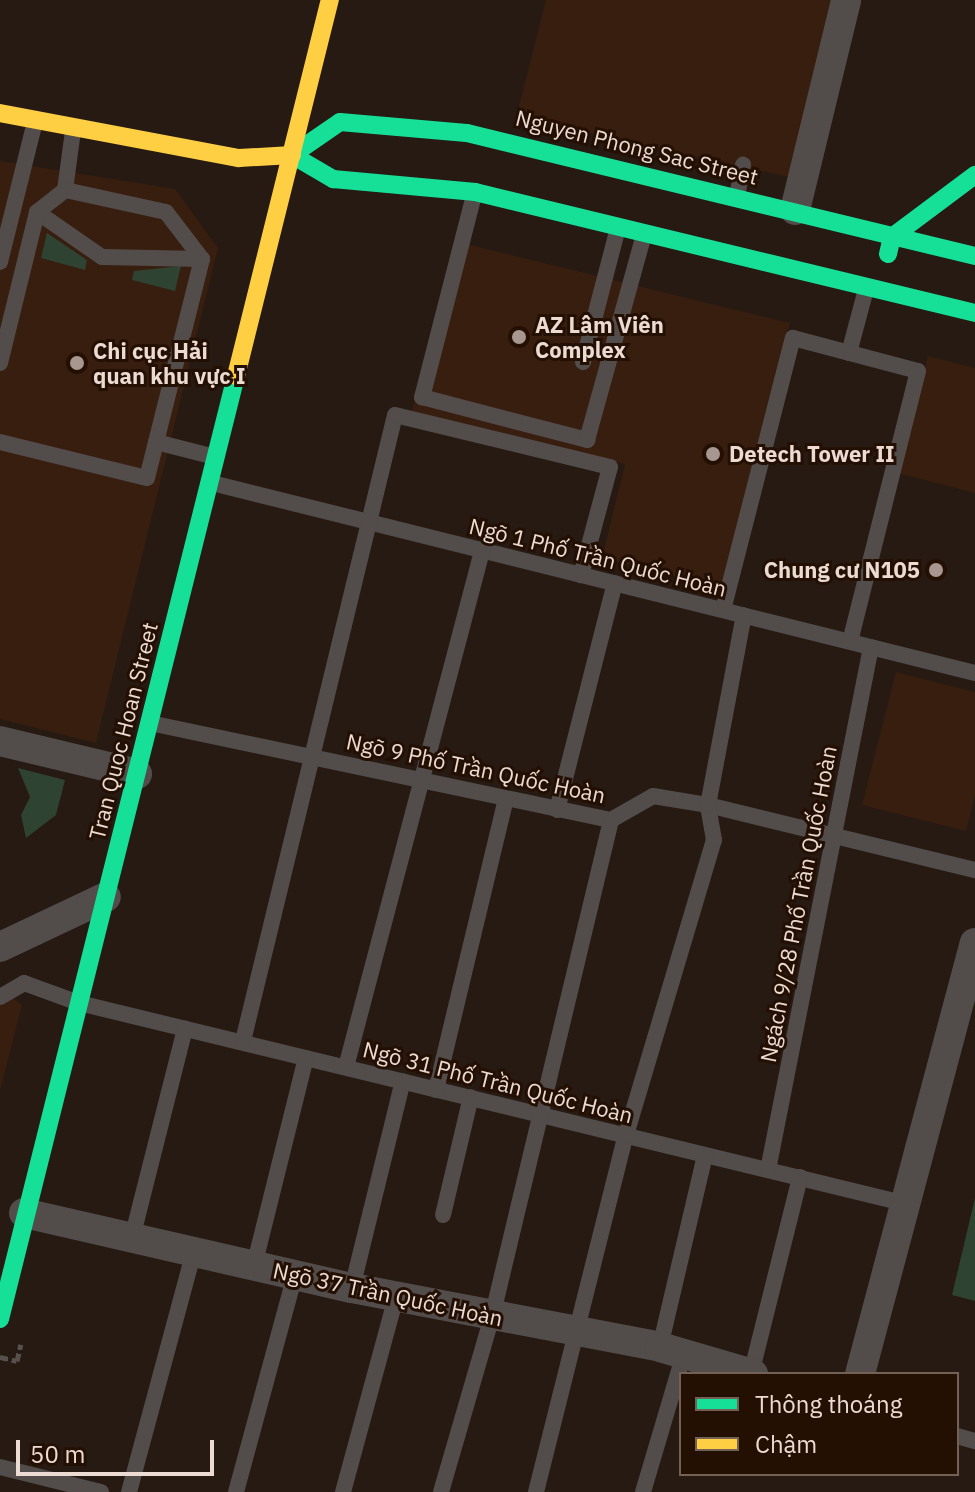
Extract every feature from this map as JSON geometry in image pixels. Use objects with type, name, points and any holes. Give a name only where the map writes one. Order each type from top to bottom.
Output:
[{"type":"main road","name":"Tran Quoc Hoan Street","points":[[0,1319],[3,1295],[150,723],[330,0]]},
{"type":"main road","points":[[0,113],[73,131],[239,158],[292,155],[333,179],[459,175],[475,192],[975,313]]},
{"type":"main road","name":"Nguyen Phong Sac Street","points":[[292,155],[340,122],[467,133],[975,256]]},
{"type":"main road","points":[[459,175],[467,133]]},
{"type":"main road","points":[[872,288],[892,237],[975,175]]},
{"type":"main road","points":[[938,304],[951,251],[975,233]]},
{"type":"street","points":[[795,210],[846,0]]},
{"type":"street","points":[[0,741],[137,774]]},
{"type":"street","points":[[0,947],[106,897]]},
{"type":"street","points":[[861,1372],[975,943]]},
{"type":"street","name":"Ngõ 37 Trần Quốc Hoàn","points":[[24,1213],[352,1288],[672,1350],[745,1372]]},
{"type":"lane","points":[[0,262],[7,203],[35,122]]},
{"type":"lane","points":[[0,363],[37,212],[65,190],[73,131]]},
{"type":"lane","points":[[592,161],[597,140]]},
{"type":"lane","points":[[737,197],[743,165]]},
{"type":"lane","points":[[65,190],[166,212],[202,259]]},
{"type":"lane","points":[[475,192],[422,397],[587,440],[645,233]]},
{"type":"lane","points":[[37,212],[102,257],[202,259]]},
{"type":"lane","points":[[583,362],[618,226]]},
{"type":"lane","points":[[0,442],[147,478],[202,259]]},
{"type":"lane","points":[[849,353],[872,288]]},
{"type":"lane","points":[[723,610],[793,338],[918,371],[850,641]]},
{"type":"lane","points":[[243,1041],[395,415],[610,467],[581,575]]},
{"type":"lane","points":[[156,442],[216,457]]},
{"type":"lane","name":"Ngõ 1 Phố Trần Quốc Hoàn","points":[[210,483],[975,673]]},
{"type":"lane","points":[[346,1067],[482,551]]},
{"type":"lane","points":[[557,810],[615,583]]},
{"type":"lane","points":[[536,1492],[574,1330],[626,1135],[714,840],[708,805],[744,615]]},
{"type":"lane","name":"Ngách 9/28 Phố Trần Quốc Hoàn","points":[[768,1170],[871,647]]},
{"type":"lane","name":"Ngõ 9 Phố Trần Quốc Hoàn","points":[[150,723],[611,820],[653,796],[708,805],[975,870]]},
{"type":"lane","points":[[436,1090],[506,799]]},
{"type":"lane","points":[[441,1492],[492,1317],[611,820]]},
{"type":"lane","name":"Ngõ 31 Phố Trần Quốc Hoàn","points":[[0,997],[24,983],[79,1003],[907,1204]]},
{"type":"lane","points":[[132,1238],[185,1029]]},
{"type":"lane","points":[[254,1266],[306,1058]]},
{"type":"lane","points":[[352,1288],[403,1081]]},
{"type":"lane","points":[[443,1215],[471,1097]]},
{"type":"lane","points":[[643,1492],[672,1350],[705,1155]]},
{"type":"lane","points":[[752,1372],[800,1177]]},
{"type":"lane","points":[[129,1492],[194,1251]]},
{"type":"lane","points":[[236,1492],[295,1275]]},
{"type":"lane","points":[[343,1492],[396,1297]]},
{"type":"lane","points":[[0,1467],[101,1492]]},
{"type":"path","points":[[0,1357],[17,1361]]},
{"type":"shaded area","points":[[546,0],[834,0],[790,177],[516,118]]},
{"type":"shaded area","points":[[0,161],[175,189],[218,248],[96,743],[0,719]]},
{"type":"shaded area","points":[[458,242],[790,323],[723,588],[602,558],[625,464],[412,411]]},
{"type":"shaded area","points":[[928,356],[975,368],[975,493],[898,473]]},
{"type":"shaded area","points":[[896,672],[975,692],[975,795],[966,831],[862,805]]},
{"type":"shaded area","points":[[0,988],[22,1005],[0,1091]]},
{"type":"green space","points":[[47,233],[87,260],[85,270],[41,258]]},
{"type":"green space","points":[[181,266],[175,291],[132,280],[134,271]]},
{"type":"green space","points":[[18,768],[65,780],[56,815],[26,838],[21,815],[30,797]]},
{"type":"green space","points":[[975,1198],[975,1301],[952,1295]]},
{"type":"traffic: fast","points":[[292,155],[340,122],[467,133],[975,256]]},
{"type":"traffic: fast","points":[[292,155],[333,179],[475,192],[975,313]]},
{"type":"traffic: fast","points":[[888,254],[892,237],[975,175]]},
{"type":"traffic: fast","points":[[0,1319],[236,376]]},
{"type":"traffic: slow","points":[[236,376],[330,0]]},
{"type":"traffic: slow","points":[[0,113],[239,158],[292,155]]},
{"type":"place","name":"AZ Lâm Viên Complex","points":[[519,337]]},
{"type":"place","name":"Chi cục Hải quan khu vực I","points":[[77,363]]},
{"type":"place","name":"Detech Tower II","points":[[713,454]]},
{"type":"place","name":"Chung cư N105","points":[[936,570]]}]
